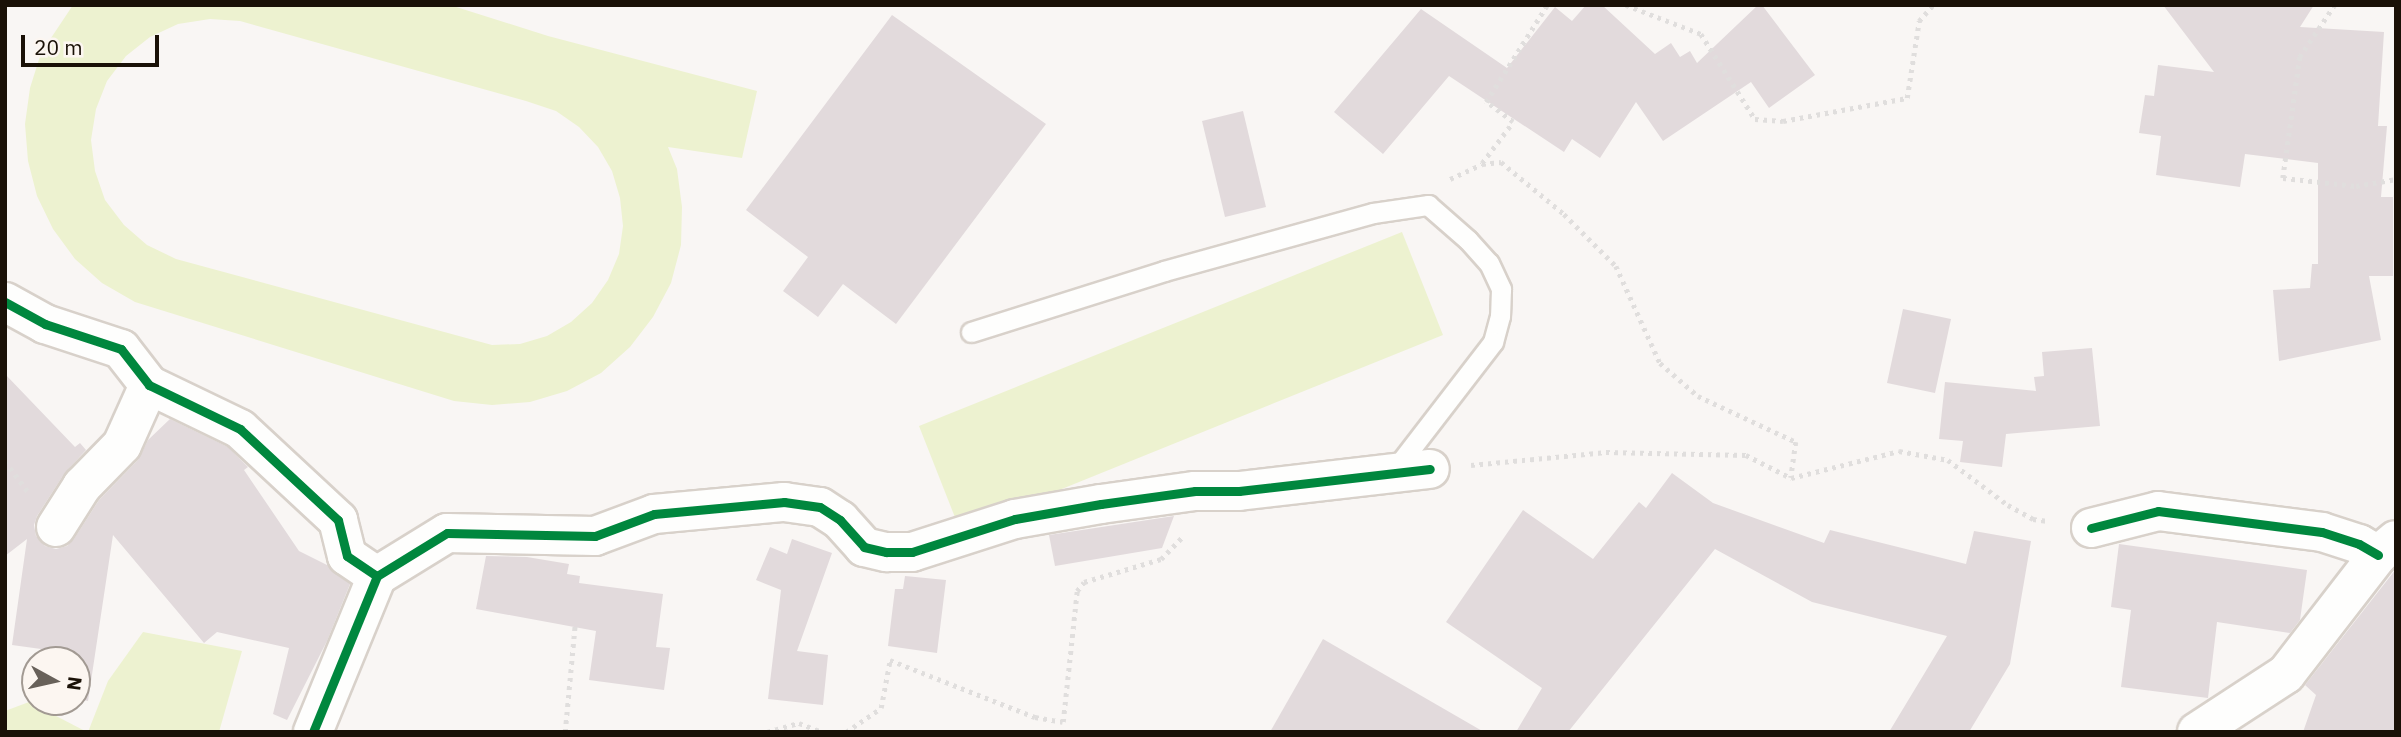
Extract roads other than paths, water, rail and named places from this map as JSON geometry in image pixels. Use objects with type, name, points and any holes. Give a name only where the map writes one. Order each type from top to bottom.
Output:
[{"type":"street","points":[[5,302],[45,324],[121,349],[149,385],[240,429],[338,520],[347,556],[377,576]]},
{"type":"street","points":[[56,527],[82,486],[122,445],[149,385]]},
{"type":"street","points":[[313,732],[377,576],[447,533],[596,536],[654,513],[784,502],[820,507],[840,520],[864,547],[886,552],[912,552],[1015,519],[1195,491],[1239,491],[1430,469]]},
{"type":"street","points":[[2091,528],[2158,511],[2322,532],[2359,544],[2387,547]]},
{"type":"street","points":[[2197,732],[2286,674],[2387,547]]},
{"type":"lane","points":[[971,332],[1164,271],[1373,213],[1428,205],[1468,240],[1489,263],[1501,289],[1500,316],[1493,342],[1391,474]]}]
